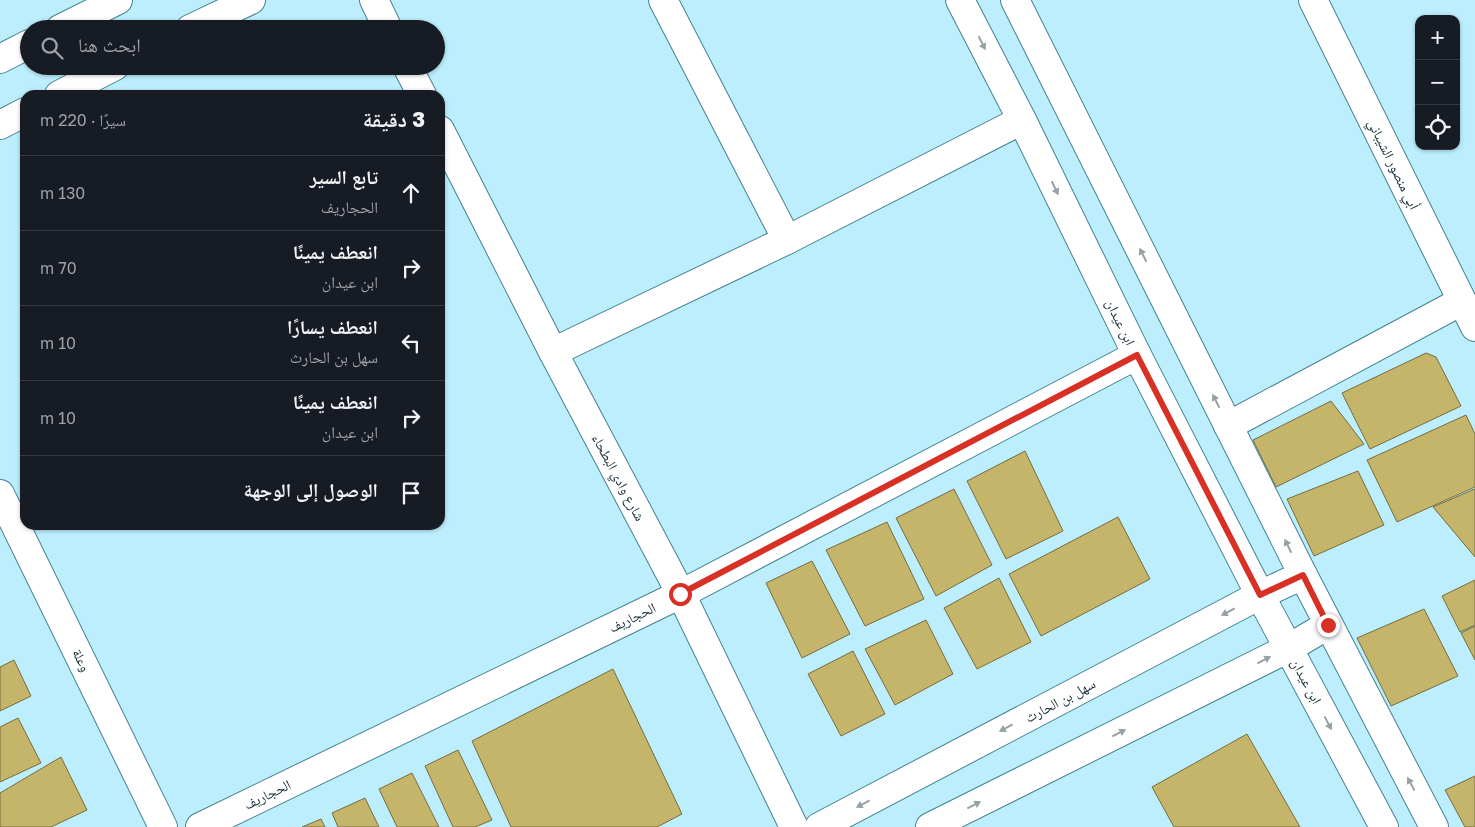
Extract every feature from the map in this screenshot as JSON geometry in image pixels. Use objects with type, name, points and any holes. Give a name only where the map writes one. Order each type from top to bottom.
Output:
[{"type":"street","points":[[78,20],[118,0]]},
{"type":"street","points":[[201,16],[251,0]]},
{"type":"street","points":[[374,0],[384,20]]},
{"type":"street","points":[[663,0],[787,240]]},
{"type":"street","name":"ابن عيدان","points":[[960,0],[1022,120],[1137,355],[1260,595],[1384,827]]},
{"type":"street","points":[[1015,0],[1328,625],[1434,827]]},
{"type":"street","name":"أبي منصور الشيباني","points":[[1313,0],[1475,327]]},
{"type":"street","points":[[0,59],[20,49]]},
{"type":"street","points":[[69,90],[98,75]]},
{"type":"street","points":[[412,75],[419,90]]},
{"type":"street","points":[[0,125],[20,115]]},
{"type":"street","points":[[553,352],[787,240],[1022,120]]},
{"type":"street","name":"شارع وادي البطحاء","points":[[445,140],[553,352],[680,594],[794,827]]},
{"type":"street","points":[[1228,426],[1462,301]]},
{"type":"street","name":"الحجاريف","points":[[200,827],[680,594],[1137,355]]},
{"type":"street","name":"وعلة","points":[[0,494],[163,827]]},
{"type":"street","name":"سهل بن الحارث","points":[[819,827],[1260,595],[1303,575]]},
{"type":"street","points":[[930,827],[1289,648],[1328,625]]},
{"type":"building","points":[[1426,353],[1436,357],[1461,406],[1370,449],[1342,393]]},
{"type":"building","points":[[1331,401],[1364,444],[1276,487],[1253,440]]},
{"type":"building","points":[[1466,415],[1475,434],[1475,487],[1397,522],[1367,460]]},
{"type":"building","points":[[1025,451],[1063,531],[1006,559],[967,481]]},
{"type":"building","points":[[1358,471],[1384,525],[1314,556],[1287,499]]},
{"type":"building","points":[[954,489],[992,565],[936,596],[896,518]]},
{"type":"building","points":[[1475,489],[1475,557],[1433,507]]},
{"type":"building","points":[[1118,517],[1150,579],[1041,636],[1009,574]]},
{"type":"building","points":[[887,522],[924,599],[865,626],[826,550]]},
{"type":"building","points":[[812,561],[850,634],[802,658],[766,583]]},
{"type":"building","points":[[999,578],[1031,642],[977,669],[944,608]]},
{"type":"building","points":[[1475,580],[1475,625],[1460,632],[1442,596]]},
{"type":"building","points":[[1424,609],[1458,676],[1391,706],[1357,638]]},
{"type":"building","points":[[926,620],[953,674],[895,705],[865,649]]},
{"type":"building","points":[[1475,626],[1475,660],[1461,633]]},
{"type":"building","points":[[853,651],[885,714],[841,736],[808,674]]},
{"type":"building","points":[[14,660],[31,696],[0,711],[0,667]]},
{"type":"building","points":[[613,669],[682,814],[657,827],[511,827],[472,741]]},
{"type":"building","points":[[18,718],[41,763],[0,782],[0,727]]},
{"type":"building","points":[[1247,734],[1300,827],[1174,827],[1152,787]]},
{"type":"building","points":[[458,750],[492,820],[475,827],[453,827],[425,766]]},
{"type":"building","points":[[61,757],[87,810],[51,827],[0,827],[0,793]]},
{"type":"building","points":[[412,773],[439,827],[397,827],[379,789]]},
{"type":"building","points":[[1475,776],[1475,827],[1465,827],[1445,790]]},
{"type":"building","points":[[365,798],[379,827],[338,827],[332,813]]},
{"type":"building","points":[[321,819],[325,827],[302,827]]},
{"type":"route","points":[[680,594],[1137,355],[1260,595],[1303,575],[1328,625]]}]
